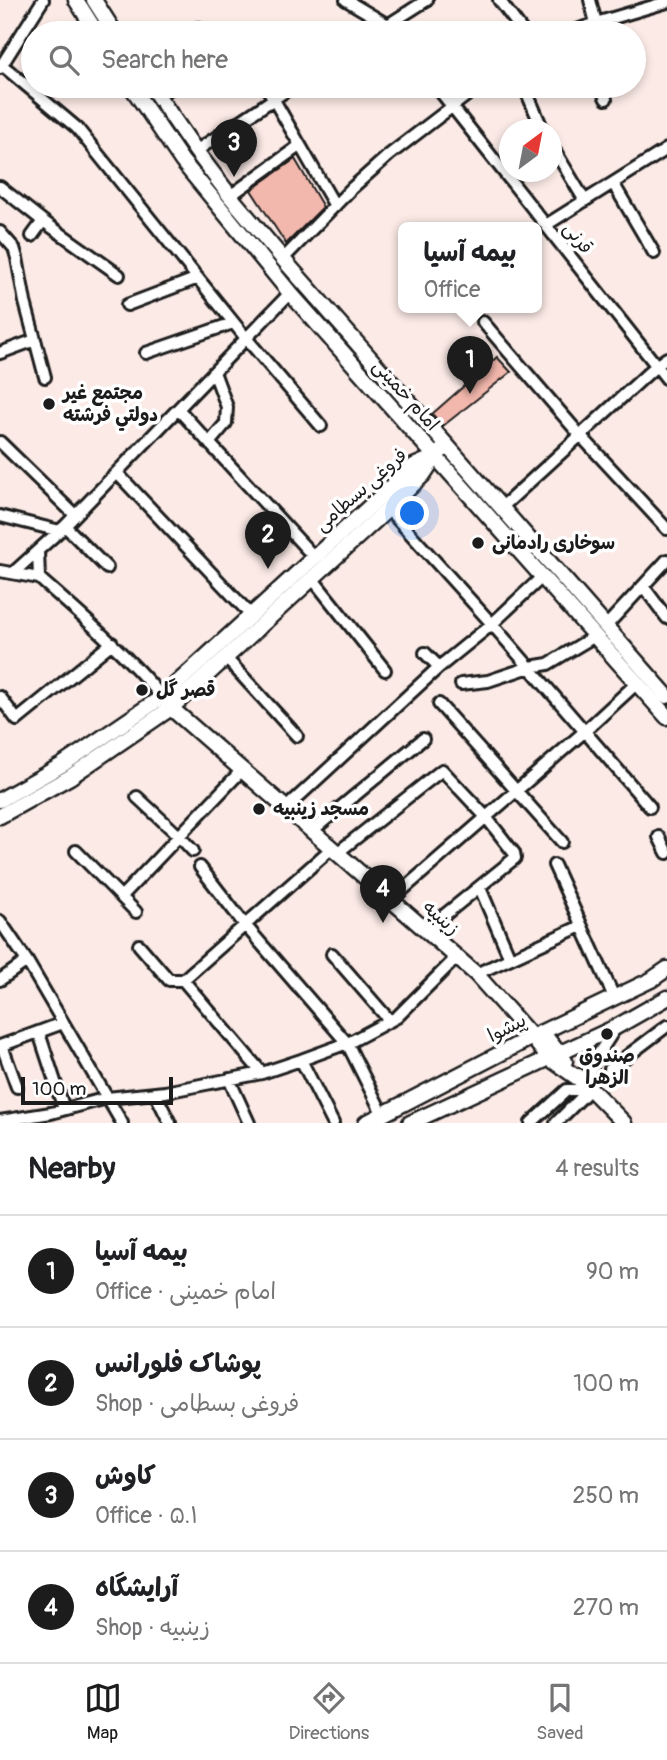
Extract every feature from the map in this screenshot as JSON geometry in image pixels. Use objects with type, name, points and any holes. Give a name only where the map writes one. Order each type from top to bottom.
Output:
[{"type":"main road","points":[[76,0],[89,21]]},
{"type":"main road","points":[[94,0],[107,21]]},
{"type":"main road","name":"امام خمینی","points":[[139,98],[182,161],[290,293],[542,577],[667,696]]},
{"type":"main road","name":"امام خمینی","points":[[159,98],[230,196],[501,508],[601,631],[637,683],[667,717]]},
{"type":"main road","points":[[435,457],[446,446]]},
{"type":"main road","name":"فروغی بسطامی","points":[[0,816],[70,778],[226,659],[388,509],[423,475],[435,457]]},
{"type":"main road","name":"فروغی بسطامی","points":[[0,800],[167,702],[251,615],[314,557],[414,466],[435,457]]},
{"type":"main road","name":"زینبیه","points":[[167,702],[476,974],[537,1034],[554,1056],[624,1123]]},
{"type":"main road","name":"پیشوا","points":[[366,1123],[667,969]]},
{"type":"main road","points":[[410,1123],[616,1027],[667,998]]},
{"type":"street","points":[[30,21],[43,0]]},
{"type":"street","points":[[346,0],[379,21]]},
{"type":"street","points":[[499,0],[515,21]]},
{"type":"street","points":[[590,0],[595,21]]},
{"type":"street","points":[[401,21],[422,1]]},
{"type":"street","points":[[603,21],[667,2]]},
{"type":"street","points":[[21,35],[1,66],[21,83]]},
{"type":"street","points":[[40,98],[76,128],[233,323],[321,426]]},
{"type":"street","points":[[196,151],[274,98],[335,206]]},
{"type":"street","name":"قرنی","points":[[446,98],[667,379]]},
{"type":"street","points":[[283,259],[389,155],[463,98]]},
{"type":"street","points":[[529,98],[538,119]]},
{"type":"street","points":[[230,196],[299,146]]},
{"type":"street","points":[[545,225],[667,149]]},
{"type":"street","points":[[562,164],[585,201]]},
{"type":"street","points":[[613,183],[653,253]]},
{"type":"street","points":[[0,187],[43,222],[120,275]]},
{"type":"street","points":[[32,236],[43,222]]},
{"type":"street","points":[[0,232],[14,248],[18,258],[25,302],[45,377]]},
{"type":"street","points":[[127,305],[198,278]]},
{"type":"street","points":[[13,573],[62,529],[290,293]]},
{"type":"street","points":[[146,353],[233,323]]},
{"type":"street","points":[[482,323],[667,529]]},
{"type":"street","points":[[0,353],[35,340]]},
{"type":"street","points":[[501,508],[667,358]]},
{"type":"street","points":[[209,443],[226,423],[227,407],[214,372]]},
{"type":"street","points":[[178,409],[314,557]]},
{"type":"street","points":[[0,442],[75,515]]},
{"type":"street","points":[[117,473],[251,615]]},
{"type":"street","points":[[388,509],[530,667],[650,807]]},
{"type":"street","points":[[0,516],[62,529],[107,568]]},
{"type":"street","points":[[38,551],[39,578]]},
{"type":"street","points":[[461,684],[488,681],[548,664],[601,631],[667,559]]},
{"type":"street","points":[[0,571],[39,578],[112,643],[167,702]]},
{"type":"street","points":[[286,808],[439,667],[492,624],[542,577]]},
{"type":"street","points":[[312,578],[385,670]]},
{"type":"street","points":[[643,586],[667,618]]},
{"type":"street","points":[[0,697],[17,720],[112,643]]},
{"type":"street","points":[[425,653],[439,667]]},
{"type":"street","points":[[226,659],[297,736]]},
{"type":"street","points":[[391,900],[637,683]]},
{"type":"street","points":[[439,704],[562,842]]},
{"type":"street","points":[[312,831],[424,739]]},
{"type":"street","points":[[122,896],[242,770]]},
{"type":"street","points":[[139,944],[169,980],[185,978],[335,851],[442,770],[486,817],[515,858],[426,930]]},
{"type":"street","points":[[137,797],[193,851]]},
{"type":"street","points":[[659,837],[667,853]]},
{"type":"street","points":[[76,851],[136,912]]},
{"type":"street","points":[[554,865],[614,997]]},
{"type":"street","points":[[200,867],[245,925],[347,1044],[382,1113]]},
{"type":"street","points":[[480,888],[510,958]]},
{"type":"street","points":[[0,923],[27,961],[122,1123]]},
{"type":"street","points":[[476,974],[581,926]]},
{"type":"street","points":[[332,954],[393,1019]]},
{"type":"street","points":[[0,1121],[40,1119],[64,1109],[107,1098],[155,1093],[262,1073],[347,1044],[393,1019],[457,957]]},
{"type":"street","points":[[0,980],[27,961]]},
{"type":"street","points":[[185,978],[262,1073]]},
{"type":"street","points":[[18,1087],[1,1046],[63,1023]]},
{"type":"street","points":[[610,1069],[667,1026]]},
{"type":"street","points":[[556,1123],[586,1085],[594,1061],[616,1027]]},
{"type":"street","points":[[39,1032],[64,1109]]},
{"type":"street","points":[[301,1060],[333,1123]]},
{"type":"street","points":[[229,1080],[249,1123]]},
{"type":"street","points":[[531,1123],[567,1090],[586,1085]]},
{"type":"street","points":[[155,1093],[170,1123]]},
{"type":"building","points":[[295,159],[323,207],[286,244],[251,190]]},
{"type":"building","points":[[497,357],[511,372],[443,426],[432,414]]},
{"type":"place","name":"کاوش","points":[[234,177]]},
{"type":"place","name":"بیمه آسیا","points":[[470,394]]},
{"type":"place","name":"مجتمع غير دولتي فرشته","points":[[49,404]]},
{"type":"place","name":"سوخاری رادمانی","points":[[478,543]]},
{"type":"place","name":"پوشاک فلورانس","points":[[268,569]]},
{"type":"place","name":"قصر گل","points":[[142,690]]},
{"type":"place","name":"مسجد زینبیه","points":[[259,809]]},
{"type":"place","name":"آرایشگاه","points":[[383,923]]},
{"type":"place","name":"صندوق الزهرا","points":[[607,1034]]}]
